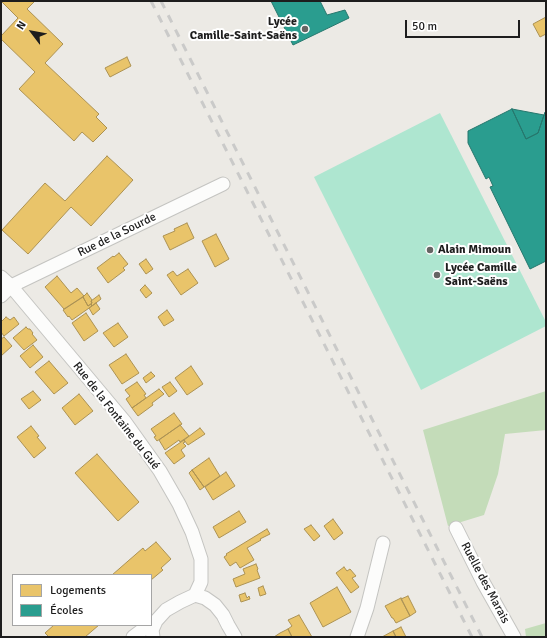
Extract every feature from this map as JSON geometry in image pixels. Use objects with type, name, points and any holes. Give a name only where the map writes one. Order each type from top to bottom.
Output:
[{"type":"street","name":"Rue de la Sourde","points":[[1,296],[11,286],[223,184]]},
{"type":"street","name":"Rue de la Fontaine du Gué","points":[[1,277],[11,286],[125,422],[160,471],[189,525],[201,559],[201,582],[195,595]]},
{"type":"street","name":"Ruelle des Marais","points":[[456,528],[514,637]]},
{"type":"street","points":[[356,637],[367,608],[382,543]]},
{"type":"street","points":[[153,637],[152,623],[166,610],[195,595],[205,598],[215,605],[223,615],[227,631],[235,637]]},
{"type":"street","points":[[133,637],[148,626]]},
{"type":"green space","name":"Alain Mimoun","points":[[440,113],[546,322],[546,326],[421,390],[314,177]]},
{"type":"green space","points":[[546,391],[546,430],[505,434],[498,474],[484,515],[448,526],[423,430]]},
{"type":"green space","points":[[546,623],[546,637],[526,637],[525,629]]},
{"type":"building: Logements","points":[[1,1],[35,1],[27,9],[63,44],[45,63],[99,114],[96,117],[107,128],[93,142],[82,132],[74,141],[19,89],[35,72],[1,39],[1,36],[18,18]]},
{"type":"building: Logements","points":[[546,17],[546,34],[540,37],[533,24]]},
{"type":"building: Logements","points":[[127,57],[131,66],[110,77],[105,68]]},
{"type":"building: Logements","points":[[107,156],[133,180],[91,226],[71,207],[28,254],[2,230],[45,183],[65,201]]},
{"type":"building: Logements","points":[[187,223],[194,238],[170,250],[163,236],[175,231],[174,229]]},
{"type":"building: Logements","points":[[216,234],[229,259],[215,267],[202,241]]},
{"type":"building: Logements","points":[[119,253],[128,264],[123,268],[125,270],[108,283],[97,268]]},
{"type":"building: Logements","points":[[146,259],[153,269],[146,274],[139,264]]},
{"type":"building: Logements","points":[[188,269],[198,283],[181,295],[167,275],[173,271],[177,276]]},
{"type":"building: Logements","points":[[57,276],[71,293],[77,288],[84,296],[64,309],[45,287]]},
{"type":"building: Logements","points":[[145,285],[152,293],[146,298],[140,290]]},
{"type":"building: Logements","points":[[87,293],[92,300],[92,303],[88,306],[83,297]]},
{"type":"building: Logements","points":[[99,295],[101,299],[92,306],[91,301]]},
{"type":"building: Logements","points":[[83,297],[88,306],[91,304],[92,306],[72,320],[63,310]]},
{"type":"building: Logements","points":[[96,303],[100,309],[93,315],[89,308]]},
{"type":"building: Logements","points":[[167,310],[174,320],[164,326],[158,317]]},
{"type":"building: Logements","points":[[86,313],[98,331],[84,341],[72,323]]},
{"type":"building: Logements","points":[[6,317],[10,320],[14,317],[19,324],[4,336],[1,332],[1,322]]},
{"type":"building: Logements","points":[[118,323],[128,337],[114,347],[103,333]]},
{"type":"building: Logements","points":[[26,327],[30,329],[37,340],[24,350],[13,338]]},
{"type":"building: Logements","points":[[4,337],[12,346],[1,356],[1,339]]},
{"type":"building: Logements","points":[[33,345],[43,357],[30,368],[20,356]]},
{"type":"building: Logements","points":[[126,354],[139,373],[122,384],[109,365]]},
{"type":"building: Logements","points":[[49,361],[68,383],[54,394],[35,372]]},
{"type":"building: Logements","points":[[191,366],[203,384],[187,395],[175,378]]},
{"type":"building: Logements","points":[[151,372],[155,376],[146,383],[143,378]]},
{"type":"building: Logements","points":[[137,382],[146,394],[144,395],[146,398],[132,408],[126,399],[130,396],[125,390]]},
{"type":"building: Logements","points":[[170,382],[177,391],[169,397],[162,387]]},
{"type":"building: Logements","points":[[159,389],[164,394],[152,403],[153,405],[138,416],[132,408]]},
{"type":"building: Logements","points":[[33,391],[41,400],[29,409],[21,399]]},
{"type":"building: Logements","points":[[79,394],[93,411],[75,425],[62,408]]},
{"type":"building: Logements","points":[[174,413],[182,424],[157,441],[154,437],[156,436],[151,429]]},
{"type":"building: Logements","points":[[180,425],[189,436],[180,442],[179,440],[165,450],[159,440]]},
{"type":"building: Logements","points":[[31,426],[39,436],[37,437],[46,448],[34,458],[17,437]]},
{"type":"building: Logements","points":[[200,428],[205,434],[188,445],[184,440]]},
{"type":"building: Logements","points":[[184,440],[185,442],[183,443],[186,446],[181,450],[185,456],[174,464],[165,453]]},
{"type":"building: Logements","points":[[97,454],[139,502],[118,521],[75,473]]},
{"type":"building: Logements","points":[[209,458],[220,476],[204,487],[192,470]]},
{"type":"building: Logements","points":[[192,470],[204,487],[200,490],[189,473]]},
{"type":"building: Logements","points":[[226,472],[235,486],[213,500],[205,487]]},
{"type":"building: Logements","points":[[239,511],[246,522],[219,538],[213,527]]},
{"type":"building: Logements","points":[[333,519],[343,533],[334,540],[324,526]]},
{"type":"building: Logements","points":[[311,525],[320,536],[314,541],[304,529]]},
{"type":"building: Logements","points":[[267,529],[270,534],[247,548],[254,560],[240,568],[236,562],[230,566],[224,557],[227,555],[226,554]]},
{"type":"building: Logements","points":[[156,542],[171,559],[161,568],[163,570],[152,579],[152,574],[113,574],[143,548],[145,551]]},
{"type":"building: Logements","points":[[256,564],[260,578],[236,587],[233,579],[245,574],[243,569]]},
{"type":"building: Logements","points":[[344,567],[347,571],[350,569],[356,576],[352,578],[359,587],[351,593],[336,573]]},
{"type":"building: Logements","points":[[263,586],[266,594],[260,596],[258,588]]},
{"type":"building: Logements","points":[[337,587],[351,612],[323,627],[310,603]]},
{"type":"building: Logements","points":[[245,593],[247,598],[249,596],[250,599],[241,602],[239,595]]},
{"type":"building: Logements","points":[[408,596],[416,612],[410,616],[401,599]]},
{"type":"building: Logements","points":[[401,598],[410,616],[396,623],[385,606]]},
{"type":"building: Logements","points":[[299,615],[312,637],[292,637],[288,629],[292,626],[288,620]]},
{"type":"building: Logements","points":[[53,626],[98,626],[85,637],[49,637],[45,633]]},
{"type":"building: Logements","points":[[401,627],[406,637],[396,637],[393,631]]},
{"type":"building: Logements","points":[[288,629],[292,637],[274,637],[280,633]]},
{"type":"building: Logements","points":[[393,631],[396,637],[382,637]]},
{"type":"building: Écoles","name":"Lycée Camille-Saint-Saëns","points":[[271,1],[320,1],[327,15],[345,10],[349,18],[293,45]]},
{"type":"building: Écoles","points":[[512,109],[544,115],[538,133],[526,139]]},
{"type":"building: Écoles","name":"Alain Mimoun","points":[[512,109],[526,139],[538,133],[546,112],[546,261],[530,269],[490,187],[493,186],[489,177],[486,179],[468,143],[468,131]]},
{"type":"railway","points":[[151,1],[472,637]]},
{"type":"railway","points":[[161,1],[482,637]]},
{"type":"place","name":"Lycée Camille-Saint-Saëns","points":[[305,29]]},
{"type":"place","name":"Alain Mimoun","points":[[430,250]]},
{"type":"place","name":"Lycée Camille Saint-Saëns","points":[[437,275]]}]
